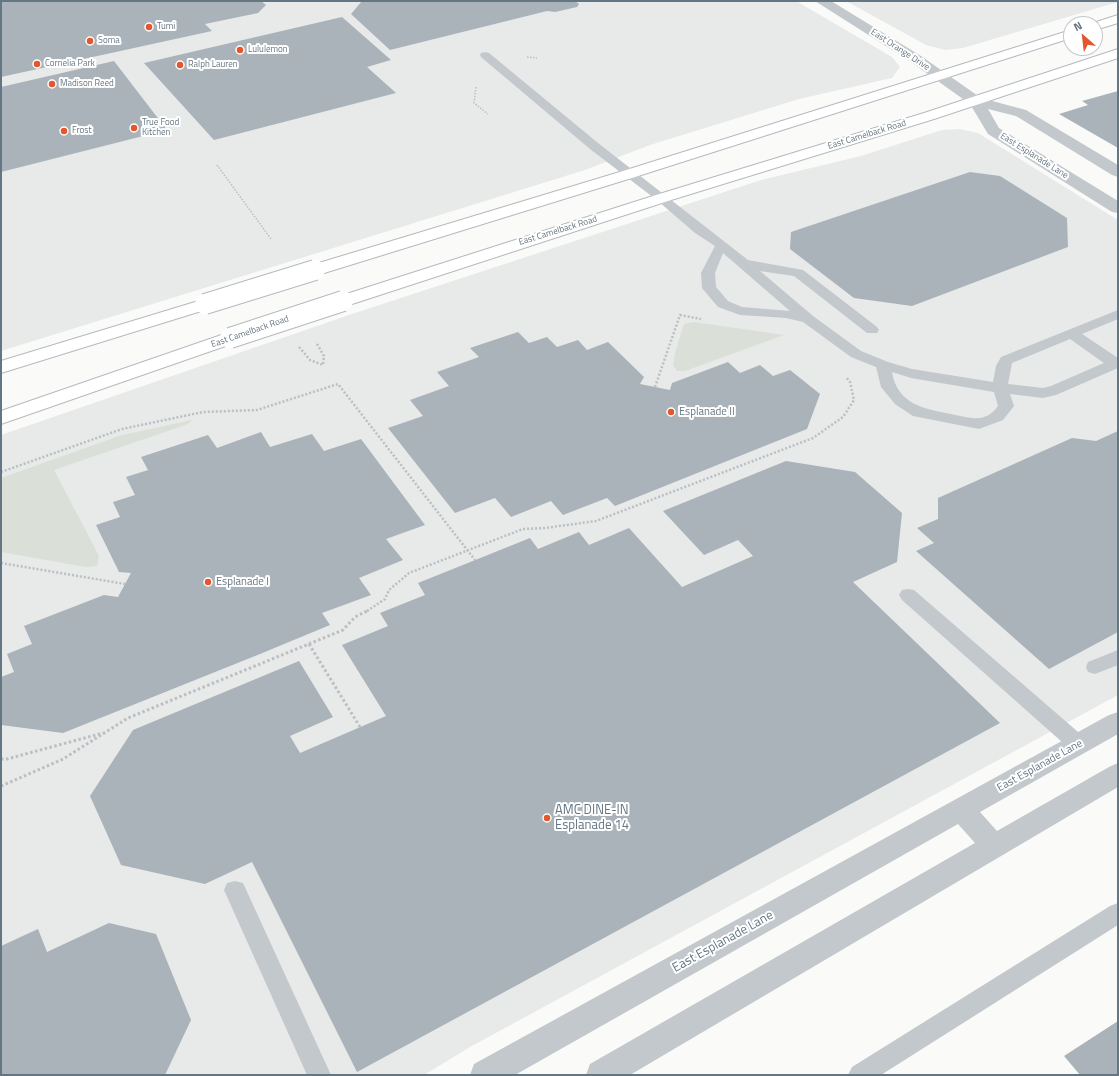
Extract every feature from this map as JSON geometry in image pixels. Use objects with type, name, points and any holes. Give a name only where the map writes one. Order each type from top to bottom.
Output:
[{"type":"main road","points":[[1103,24],[1118,19]]},
{"type":"main road","points":[[3,367],[629,174],[1063,37]]},
{"type":"main road","name":"East Camelback Road","points":[[1,418],[230,338],[343,301],[662,198],[976,101],[1118,54]]},
{"type":"street","name":"East Orange Drive","points":[[822,1],[916,59],[938,76],[976,101]]},
{"type":"street","points":[[976,101],[1021,113],[1118,172]]},
{"type":"street","name":"East Esplanade Lane","points":[[976,101],[994,131],[1118,208]]},
{"type":"street","name":"East Esplanade Lane","points":[[485,1075],[1118,722]]},
{"type":"street","points":[[601,1075],[1118,774]]},
{"type":"street","points":[[961,809],[994,846]]},
{"type":"lane","points":[[485,55],[629,174],[662,198],[700,230],[722,245],[808,319],[856,354],[883,365],[910,373],[1000,388],[1043,393],[1056,390],[1117,363]]},
{"type":"lane","points":[[722,245],[717,252],[708,273],[709,288],[723,304],[740,311],[786,314],[808,319]]},
{"type":"lane","points":[[744,264],[798,273],[872,330]]},
{"type":"lane","points":[[883,365],[886,384],[900,401],[918,413],[979,424],[998,417],[1006,406],[1000,388],[1002,370],[1006,360],[1118,314]]},
{"type":"lane","points":[[1071,333],[1117,363]]},
{"type":"lane","points":[[908,596],[1078,744]]},
{"type":"lane","points":[[1095,667],[1118,657]]},
{"type":"lane","points":[[235,890],[319,1075]]},
{"type":"lane","points":[[860,1075],[1118,913]]},
{"type":"path","points":[[476,87],[474,103],[488,114]]},
{"type":"path","points":[[217,165],[271,239]]},
{"type":"path","points":[[655,387],[680,315],[704,319]]},
{"type":"path","points":[[303,351],[310,360],[323,365],[324,356],[319,346]]},
{"type":"path","points":[[1,786],[63,759],[128,718],[343,630],[355,617],[372,609],[385,599],[389,590],[408,573],[523,529],[596,522],[814,438],[844,417],[854,400],[850,382],[842,373]]},
{"type":"path","points":[[1,472],[122,429],[203,412],[257,410],[338,384],[474,560]]},
{"type":"path","points":[[1,563],[125,584]]},
{"type":"path","points":[[309,644],[360,727]]},
{"type":"path","points":[[1,759],[7,759],[106,732]]},
{"type":"shaded area","points":[[1,1],[796,1],[892,57],[900,67],[892,78],[799,99],[650,145],[585,170],[1,351]]},
{"type":"shaded area","points":[[846,1],[1118,1],[1071,16],[1063,16],[1063,18],[963,48],[945,50],[926,45]]},
{"type":"shaded area","points":[[960,129],[978,133],[1118,220],[1118,695],[470,1047],[424,1075],[1,1075],[1,435],[349,315],[761,180],[861,156],[942,130]]},
{"type":"shaded area","points":[[693,322],[784,335],[685,371],[677,371],[673,365],[684,324]]},
{"type":"shaded area","points":[[192,420],[188,424],[54,470],[99,556],[97,566],[86,567],[1,552],[1,478],[122,435]]},
{"type":"building","points":[[1,1],[261,1],[266,5],[258,13],[205,24],[212,31],[1,77]]},
{"type":"building","points":[[362,1],[575,1],[579,4],[577,7],[555,12],[547,11],[390,50],[351,14]]},
{"type":"building","points":[[342,17],[391,60],[367,67],[396,93],[214,140],[144,63]]},
{"type":"building","points":[[114,61],[167,130],[1,172],[1,87]]},
{"type":"building","points":[[1118,91],[1118,148],[1059,114],[1088,105],[1082,101]]},
{"type":"building","points":[[970,172],[1000,176],[1067,218],[1068,247],[912,306],[854,298],[790,249],[791,232]]},
{"type":"building","name":"Esplanade II","points":[[518,332],[529,343],[547,337],[557,347],[578,340],[587,350],[608,342],[644,377],[640,384],[670,390],[672,383],[728,362],[740,373],[760,365],[773,376],[790,370],[820,394],[807,429],[615,506],[607,498],[563,515],[551,501],[511,517],[495,498],[455,513],[388,428],[423,416],[410,400],[449,386],[437,372],[479,357],[470,348]]},
{"type":"building","points":[[1118,431],[1118,632],[1049,669],[916,551],[934,543],[917,528],[938,519],[938,498],[1072,438],[1096,441]]},
{"type":"building","name":"Esplanade I","points":[[261,432],[270,447],[312,434],[324,451],[361,439],[425,525],[386,539],[403,560],[359,578],[371,595],[322,613],[330,625],[260,654],[63,733],[1,725],[1,677],[14,672],[7,654],[32,644],[24,626],[104,595],[118,597],[131,573],[119,572],[96,525],[120,517],[113,502],[135,495],[126,477],[148,470],[141,457],[208,435],[217,448]]},
{"type":"building","name":"AMC DINE-IN Esplanade 14","points":[[786,461],[855,472],[902,513],[897,562],[853,582],[1000,723],[357,1072],[252,862],[205,884],[121,865],[90,796],[133,730],[299,661],[333,717],[290,736],[300,753],[386,716],[342,645],[388,626],[380,613],[425,595],[418,583],[530,538],[538,549],[579,532],[589,545],[629,528],[682,587],[753,556],[738,540],[704,555],[663,511]]},
{"type":"building","points":[[109,923],[156,934],[191,1020],[165,1075],[1,1075],[1,946],[38,929],[47,952]]},
{"type":"building","points":[[1118,1021],[1118,1075],[1080,1075],[1064,1056]]},
{"type":"place","name":"Tumi","points":[[149,27]]},
{"type":"place","name":"Soma","points":[[90,41]]},
{"type":"place","name":"Lululemon","points":[[240,50]]},
{"type":"place","name":"Cornelia Park","points":[[37,64]]},
{"type":"place","name":"Ralph Lauren","points":[[180,65]]},
{"type":"place","name":"Madison Reed","points":[[52,84]]},
{"type":"place","name":"True Food Kitchen","points":[[134,128]]},
{"type":"place","name":"Frost","points":[[64,131]]},
{"type":"place","name":"Esplanade II","points":[[671,412]]},
{"type":"place","name":"Esplanade I","points":[[208,582]]},
{"type":"place","name":"AMC DINE-IN Esplanade 14","points":[[547,818]]}]
